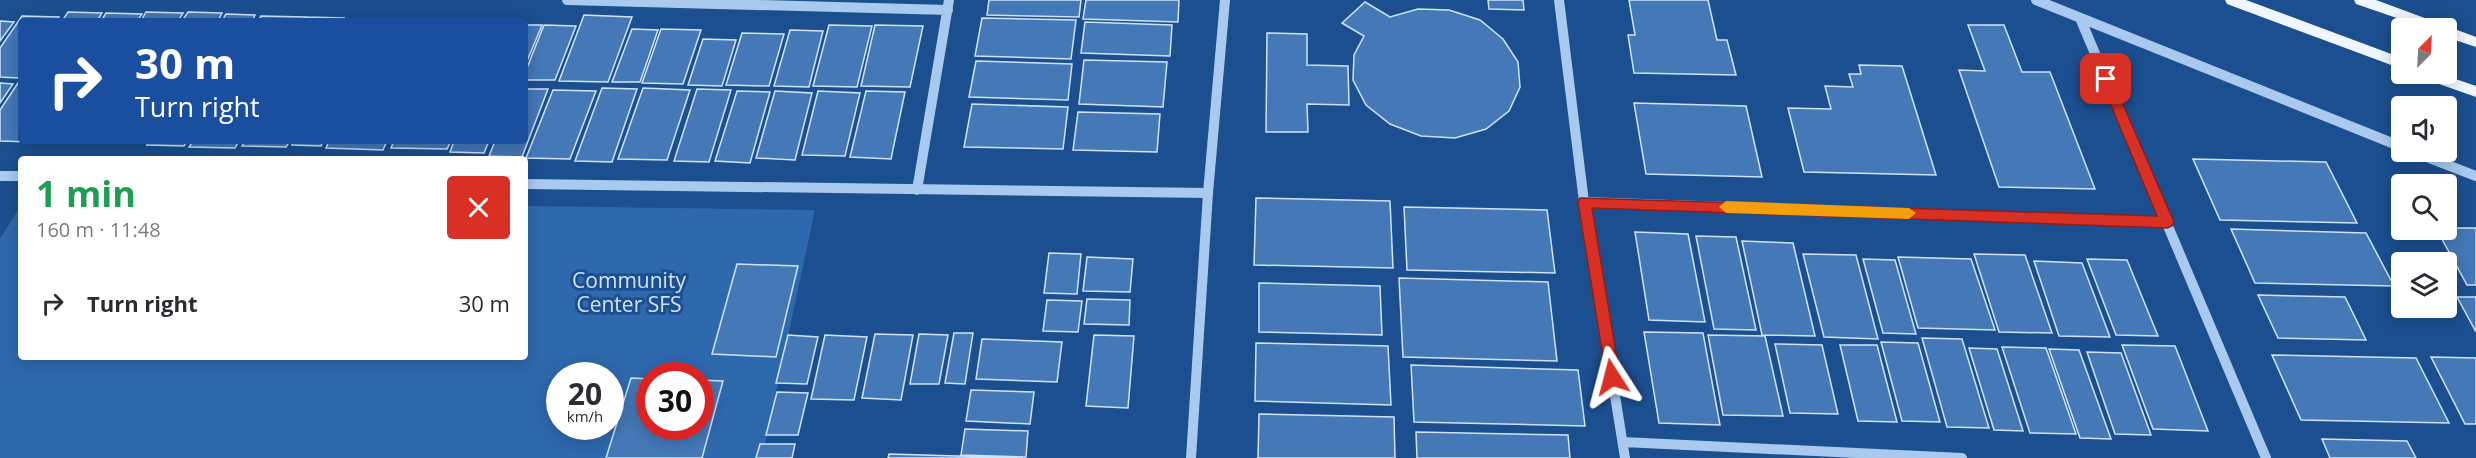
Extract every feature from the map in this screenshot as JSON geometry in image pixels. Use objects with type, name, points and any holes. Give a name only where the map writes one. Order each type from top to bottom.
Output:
[{"type":"main road","points":[[2232,0],[2391,60]]},
{"type":"main road","points":[[2361,0],[2411,18]]},
{"type":"main road","points":[[2457,35],[2476,42]]},
{"type":"main road","points":[[2454,84],[2476,92]]},
{"type":"street","points":[[567,0],[949,5],[917,190]]},
{"type":"street","points":[[1191,458],[1208,193],[1225,0]]},
{"type":"street","points":[[1559,0],[1584,202],[1625,458]]},
{"type":"street","points":[[2036,0],[2391,143]]},
{"type":"street","points":[[2080,18],[2266,458]]},
{"type":"street","points":[[2440,162],[2476,176]]},
{"type":"street","points":[[0,176],[18,176]]},
{"type":"street","points":[[528,184],[1208,193]]},
{"type":"street","points":[[1584,202],[2167,222]]},
{"type":"street","points":[[1623,442],[1962,458]]},
{"type":"green space","name":"Community Center SFS","points":[[528,206],[815,210],[762,458],[0,458],[0,239],[18,210],[18,360],[528,360]]},
{"type":"building","points":[[989,0],[1081,0],[1079,17],[987,15]]},
{"type":"building","points":[[1086,0],[1179,0],[1178,22],[1083,19]]},
{"type":"building","points":[[1488,0],[1523,0],[1524,10],[1489,9]]},
{"type":"building","points":[[1629,0],[1708,0],[1717,40],[1727,40],[1736,75],[1634,73],[1628,35],[1635,35]]},
{"type":"building","points":[[1365,2],[1390,17],[1418,9],[1449,10],[1480,20],[1503,39],[1518,62],[1520,87],[1509,111],[1486,129],[1455,138],[1421,136],[1390,124],[1366,105],[1353,80],[1354,55],[1364,36],[1342,23]]},
{"type":"building","points":[[68,12],[102,13],[99,18],[64,18]]},
{"type":"building","points":[[146,12],[183,13],[180,18],[143,18]]},
{"type":"building","points":[[188,12],[222,13],[220,18],[184,18]]},
{"type":"building","points":[[106,13],[142,14],[139,18],[103,18]]},
{"type":"building","points":[[226,14],[255,15],[254,18],[224,18]]},
{"type":"building","points":[[584,15],[632,17],[608,82],[559,81]]},
{"type":"building","points":[[22,16],[59,17],[58,18],[21,18]]},
{"type":"building","points":[[261,16],[306,17],[306,18],[260,18]]},
{"type":"building","points":[[982,18],[1076,20],[1071,59],[975,56]]},
{"type":"building","points":[[0,21],[14,22],[0,41]]},
{"type":"building","points":[[18,22],[18,78],[0,77],[0,48]]},
{"type":"building","points":[[1085,22],[1172,25],[1170,56],[1081,53]]},
{"type":"building","points":[[528,25],[542,25],[528,59]]},
{"type":"building","points":[[544,25],[576,26],[555,80],[528,80],[528,65]]},
{"type":"building","points":[[829,25],[872,26],[857,87],[813,86]]},
{"type":"building","points":[[875,25],[923,26],[910,87],[861,86]]},
{"type":"building","points":[[1968,25],[2004,25],[2022,72],[2050,72],[2095,189],[1999,187],[1959,70],[1985,71]]},
{"type":"building","points":[[632,29],[658,30],[640,82],[612,82]]},
{"type":"building","points":[[661,29],[701,30],[683,84],[642,83]]},
{"type":"building","points":[[790,30],[823,31],[809,87],[774,86]]},
{"type":"building","points":[[742,33],[784,34],[769,86],[726,85]]},
{"type":"building","points":[[1267,33],[1307,34],[1307,65],[1348,66],[1349,105],[1307,104],[1308,132],[1266,132]]},
{"type":"building","points":[[703,39],[736,40],[722,86],[688,85]]},
{"type":"building","points":[[1084,60],[1167,62],[1163,107],[1079,104]]},
{"type":"building","points":[[976,61],[1072,64],[1068,100],[969,97]]},
{"type":"building","points":[[1859,65],[1902,66],[1936,175],[1804,172],[1788,108],[1831,109],[1825,86],[1853,87],[1849,74],[1861,74]]},
{"type":"building","points":[[0,83],[13,84],[0,103]]},
{"type":"building","points":[[18,83],[18,142],[0,141],[0,110]]},
{"type":"building","points":[[602,88],[637,89],[612,162],[575,161]]},
{"type":"building","points":[[643,88],[690,90],[667,160],[618,159]]},
{"type":"building","points":[[528,89],[548,89],[528,141]]},
{"type":"building","points":[[697,89],[731,90],[709,162],[674,161]]},
{"type":"building","points":[[553,90],[596,91],[570,159],[528,158],[527,156]]},
{"type":"building","points":[[737,91],[770,92],[750,163],[715,161]]},
{"type":"building","points":[[775,91],[812,93],[795,160],[756,158]]},
{"type":"building","points":[[818,91],[860,93],[845,156],[802,155]]},
{"type":"building","points":[[866,91],[905,92],[891,159],[850,157]]},
{"type":"building","points":[[1634,103],[1746,106],[1762,177],[1646,174]]},
{"type":"building","points":[[972,104],[1068,107],[1063,149],[964,147]]},
{"type":"building","points":[[1078,112],[1160,114],[1157,152],[1073,150]]},
{"type":"building","points":[[148,144],[185,144],[184,146]]},
{"type":"building","points":[[191,144],[237,144],[235,148],[189,147]]},
{"type":"building","points":[[243,144],[288,144],[286,147],[242,146]]},
{"type":"building","points":[[292,144],[322,144],[321,146]]},
{"type":"building","points":[[328,144],[386,144],[383,150],[326,148]]},
{"type":"building","points":[[393,144],[450,144],[447,149],[391,148]]},
{"type":"building","points":[[453,144],[488,144],[484,153],[450,152]]},
{"type":"building","points":[[494,144],[527,144],[522,156],[489,156]]},
{"type":"building","points":[[2193,159],[2326,162],[2357,223],[2220,220]]},
{"type":"building","points":[[1256,198],[1390,201],[1393,268],[1254,265]]},
{"type":"building","points":[[1404,207],[1547,210],[1555,273],[1407,270]]},
{"type":"building","points":[[2457,228],[2476,228],[2476,285],[2467,285],[2457,267],[2457,252],[2449,252],[2442,240],[2457,240]]},
{"type":"building","points":[[2231,229],[2366,233],[2391,280],[2391,286],[2255,283]]},
{"type":"building","points":[[1635,232],[1688,234],[1705,322],[1649,320]]},
{"type":"building","points":[[1696,236],[1736,237],[1756,330],[1714,329]]},
{"type":"building","points":[[1742,241],[1793,243],[1815,336],[1762,335]]},
{"type":"building","points":[[1049,253],[1081,254],[1077,294],[1044,293]]},
{"type":"building","points":[[1803,254],[1856,255],[1878,339],[1824,337]]},
{"type":"building","points":[[1974,254],[2025,255],[2052,333],[1999,332]]},
{"type":"building","points":[[1087,257],[1133,259],[1130,292],[1083,291]]},
{"type":"building","points":[[1898,257],[1971,259],[1995,330],[1918,328]]},
{"type":"building","points":[[1863,259],[1895,260],[1916,334],[1883,333]]},
{"type":"building","points":[[2087,259],[2127,260],[2158,336],[2116,335]]},
{"type":"building","points":[[2034,261],[2082,263],[2110,337],[2059,336]]},
{"type":"building","points":[[737,264],[798,266],[776,357],[712,354]]},
{"type":"building","points":[[1399,278],[1548,282],[1557,361],[1403,357]]},
{"type":"building","points":[[1259,283],[1380,286],[1382,335],[1259,332]]},
{"type":"building","points":[[2258,295],[2345,297],[2366,340],[2278,338]]},
{"type":"building","points":[[2457,297],[2476,297],[2476,332]]},
{"type":"building","points":[[1087,299],[1130,300],[1129,325],[1084,324]]},
{"type":"building","points":[[1047,300],[1082,301],[1078,332],[1043,331]]},
{"type":"building","points":[[1644,332],[1703,333],[1720,425],[1659,423]]},
{"type":"building","points":[[954,333],[973,333],[965,384],[945,383]]},
{"type":"building","points":[[875,334],[913,335],[901,400],[862,398]]},
{"type":"building","points":[[919,334],[948,335],[939,384],[910,384]]},
{"type":"building","points":[[788,335],[818,337],[807,384],[776,383]]},
{"type":"building","points":[[825,335],[867,337],[854,400],[811,399]]},
{"type":"building","points":[[1094,335],[1134,336],[1128,408],[1086,406]]},
{"type":"building","points":[[1708,335],[1765,336],[1783,416],[1723,415]]},
{"type":"building","points":[[1922,338],[1962,339],[1989,428],[1947,427]]},
{"type":"building","points":[[982,339],[1062,342],[1057,382],[976,379]]},
{"type":"building","points":[[1881,342],[1918,343],[1940,422],[1902,421]]},
{"type":"building","points":[[1256,343],[1388,346],[1391,405],[1255,401]]},
{"type":"building","points":[[1775,344],[1822,345],[1838,414],[1790,413]]},
{"type":"building","points":[[1840,345],[1877,345],[1897,422],[1858,421]]},
{"type":"building","points":[[2122,345],[2175,346],[2208,431],[2153,429]]},
{"type":"building","points":[[2002,347],[2046,348],[2076,434],[2030,433]]},
{"type":"building","points":[[1969,348],[1997,349],[2023,431],[1994,430]]},
{"type":"building","points":[[2049,349],[2079,350],[2111,439],[2080,438]]},
{"type":"building","points":[[2087,352],[2121,353],[2151,435],[2115,434]]},
{"type":"building","points":[[2272,355],[2416,358],[2449,423],[2301,420]]},
{"type":"building","points":[[2431,357],[2476,358],[2476,424],[2465,424]]},
{"type":"building","points":[[1411,365],[1578,370],[1585,426],[1414,422]]},
{"type":"building","points":[[631,378],[636,378],[636,440],[707,440],[702,458],[606,458],[612,440],[624,440],[624,400]]},
{"type":"building","points":[[714,381],[723,381],[714,414]]},
{"type":"building","points":[[971,390],[1034,392],[1030,424],[966,421]]},
{"type":"building","points":[[777,392],[808,393],[798,435],[766,435]]},
{"type":"building","points":[[1259,414],[1394,417],[1395,458],[1258,458]]},
{"type":"building","points":[[965,429],[1028,431],[1026,457],[961,455]]},
{"type":"building","points":[[1416,432],[1568,435],[1570,458],[1417,458]]},
{"type":"building","points":[[2322,439],[2407,441],[2416,458],[2330,458]]},
{"type":"building","points":[[760,444],[795,444],[792,458],[756,458]]},
{"type":"building","points":[[889,454],[1023,458],[888,458]]},
{"type":"slow traffic","points":[[1726,207],[1909,213]]},
{"type":"route","points":[[1612,377],[1584,202],[2167,222],[2106,79]]}]
